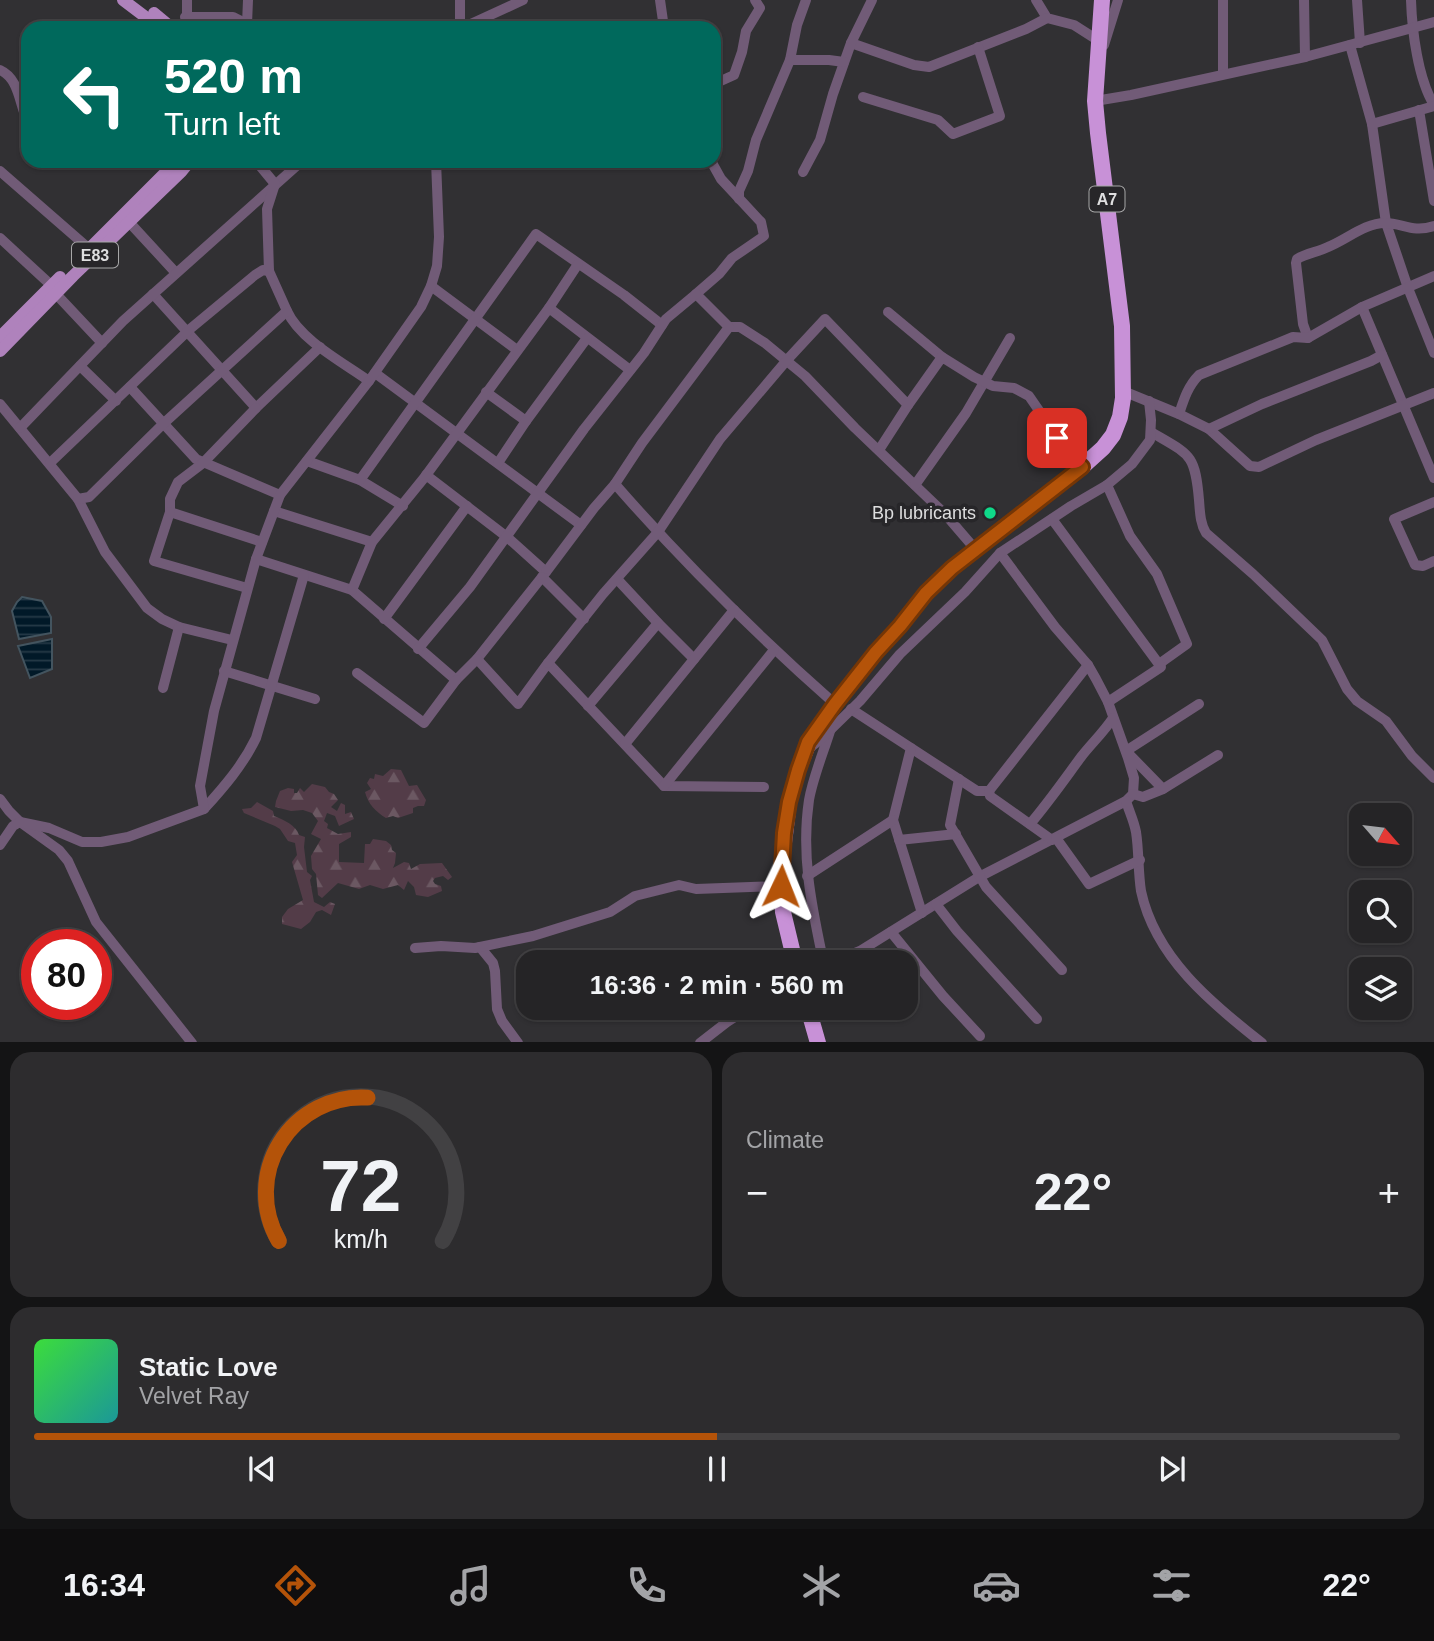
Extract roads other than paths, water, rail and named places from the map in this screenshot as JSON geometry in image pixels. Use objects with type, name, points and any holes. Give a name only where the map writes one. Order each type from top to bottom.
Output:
[{"type":"highway","name":"A7","points":[[791,950],[783,912],[782,859],[789,802],[808,742],[843,707],[876,652],[926,593],[952,568],[1104,448],[1120,417],[1123,395],[1122,327],[1095,101],[1102,0]]},
{"type":"highway","points":[[812,1020],[818,1042]]},
{"type":"main road","points":[[122,0],[150,21]]},
{"type":"main road","points":[[136,0],[163,21]]},
{"type":"main road","name":"E83","points":[[0,351],[170,168]]},
{"type":"main road","name":"E83","points":[[92,252],[129,222],[183,168]]},
{"type":"main road","name":"E83","points":[[0,337],[54,290]]},
{"type":"street","points":[[186,21],[187,0]]},
{"type":"street","points":[[247,21],[248,0]]},
{"type":"street","points":[[460,0],[461,21]]},
{"type":"street","points":[[476,21],[523,0]]},
{"type":"street","points":[[660,0],[663,21]]},
{"type":"street","points":[[738,199],[756,140],[790,60],[797,24],[806,0]]},
{"type":"street","points":[[803,172],[820,140],[851,43],[872,0]]},
{"type":"street","points":[[1035,0],[1047,18],[1074,25],[1099,41]]},
{"type":"street","points":[[1097,68],[1118,0]]},
{"type":"street","points":[[1223,0],[1223,74]]},
{"type":"street","points":[[1304,0],[1305,57]]},
{"type":"street","points":[[1357,0],[1355,44],[1373,124],[1386,223],[1434,353]]},
{"type":"street","points":[[1373,124],[1434,105],[1425,85],[1412,29],[1411,0]]},
{"type":"street","points":[[721,82],[734,75],[746,32],[760,3]]},
{"type":"street","points":[[202,21],[233,17],[241,21]]},
{"type":"street","points":[[851,43],[914,65],[929,67],[1026,29],[1047,18]]},
{"type":"street","points":[[1095,101],[1305,57],[1434,22]]},
{"type":"street","points":[[863,97],[938,120],[953,134],[1000,116],[978,47]]},
{"type":"street","points":[[790,60],[844,62]]},
{"type":"street","points":[[0,70],[7,73],[21,102]]},
{"type":"street","points":[[1419,110],[1431,163],[1434,201]]},
{"type":"street","points":[[262,168],[275,184]]},
{"type":"street","points":[[20,428],[102,343],[294,168]]},
{"type":"street","points":[[204,809],[200,786],[214,710],[262,542],[280,495],[372,377],[421,307],[431,286],[437,266],[439,237],[436,168]]},
{"type":"street","points":[[418,649],[470,587],[672,313],[719,274],[732,258],[764,236],[761,222],[738,199],[715,168]]},
{"type":"street","points":[[0,171],[92,252]]},
{"type":"street","points":[[275,184],[267,209],[269,271],[289,316],[304,334],[320,347],[415,402],[581,525]]},
{"type":"street","points":[[129,222],[176,274]]},
{"type":"street","points":[[1308,338],[1303,324],[1297,259],[1371,225],[1386,223],[1407,229],[1434,226]]},
{"type":"street","points":[[360,480],[536,234],[662,325]]},
{"type":"street","points":[[0,238],[54,290],[102,343]]},
{"type":"street","points":[[352,590],[372,542],[426,475],[578,264]]},
{"type":"street","points":[[50,463],[188,331],[255,275],[263,270],[269,271]]},
{"type":"street","points":[[1179,414],[1186,392],[1199,375],[1293,337],[1308,338],[1362,307],[1434,276]]},
{"type":"street","points":[[431,286],[517,350]]},
{"type":"street","points":[[696,293],[729,327],[740,327],[765,343],[819,389],[945,514],[976,550]]},
{"type":"street","points":[[153,295],[256,408]]},
{"type":"street","points":[[549,307],[630,370]]},
{"type":"street","points":[[1362,307],[1434,478]]},
{"type":"street","points":[[78,499],[89,496],[287,311]]},
{"type":"street","points":[[888,312],[942,357],[993,386],[1014,388],[1029,396],[1069,454],[1082,467]]},
{"type":"street","points":[[477,659],[518,704],[548,663],[658,532],[720,439],[825,319],[908,405]]},
{"type":"street","points":[[358,673],[424,723],[615,484],[642,443],[729,327]]},
{"type":"street","points":[[498,463],[587,338]]},
{"type":"street","points":[[915,485],[966,413],[1010,338]]},
{"type":"street","points":[[247,588],[154,561],[170,512],[170,499],[178,482],[203,463],[320,347]]},
{"type":"street","points":[[1209,429],[1262,404],[1382,355]]},
{"type":"street","points":[[879,450],[942,357]]},
{"type":"street","points":[[80,366],[116,401]]},
{"type":"street","points":[[130,387],[190,454],[203,463],[280,495]]},
{"type":"street","points":[[486,391],[526,421]]},
{"type":"street","points":[[1123,395],[1149,401],[1209,429],[1250,466],[1259,467],[1316,440],[1434,393]]},
{"type":"street","points":[[805,750],[820,740],[831,728],[843,707],[965,592],[1000,552],[1107,485],[1132,464],[1150,440],[1149,401]]},
{"type":"street","points":[[0,404],[78,499],[105,552],[147,608],[179,627],[232,640]]},
{"type":"street","points":[[1151,432],[1182,450],[1196,469],[1201,525],[1206,533],[1322,640],[1347,689],[1357,701],[1386,721],[1412,756],[1434,778]]},
{"type":"street","points":[[307,461],[360,480],[403,506]]},
{"type":"street","points":[[426,475],[507,537],[584,619]]},
{"type":"street","points":[[615,484],[658,532],[774,650],[843,707],[977,791],[989,791]]},
{"type":"street","points":[[1107,485],[1130,536],[1157,574],[1186,644],[1159,664]]},
{"type":"street","points":[[1434,502],[1394,519],[1415,565],[1423,566],[1434,561]]},
{"type":"street","points":[[384,619],[467,506]]},
{"type":"street","points":[[274,511],[372,542]]},
{"type":"street","points":[[170,512],[262,542]]},
{"type":"street","points":[[1052,519],[1161,667],[1108,702]]},
{"type":"street","points":[[1000,552],[1067,643],[1088,665],[1108,702],[1134,778],[1130,798],[1140,860],[1141,890],[1165,950],[1210,1000],[1262,1042]]},
{"type":"street","points":[[256,559],[352,590],[456,680]]},
{"type":"street","points":[[0,845],[13,826],[20,822],[49,828],[82,842],[101,842],[128,837],[204,809],[227,784],[248,755],[256,738],[304,575]]},
{"type":"street","points":[[617,579],[694,659]]},
{"type":"street","points":[[625,744],[734,610]]},
{"type":"street","points":[[588,706],[658,623]]},
{"type":"street","points":[[163,688],[179,627]]},
{"type":"street","points":[[664,786],[774,650]]},
{"type":"street","points":[[548,663],[664,786],[764,787]]},
{"type":"street","points":[[989,791],[1088,665]]},
{"type":"street","points":[[224,671],[315,699]]},
{"type":"street","points":[[1126,751],[1199,704]]},
{"type":"street","points":[[1030,824],[1113,719]]},
{"type":"street","points":[[831,728],[810,799],[805,848],[811,904],[822,955],[838,960],[860,951],[979,877],[1130,798],[1143,797],[1163,789],[1218,755]]},
{"type":"street","points":[[911,748],[893,820],[922,913]]},
{"type":"street","points":[[1126,751],[1163,789]]},
{"type":"street","points":[[959,779],[950,825],[986,887],[1062,970]]},
{"type":"street","points":[[989,791],[990,796],[1054,839],[1088,884],[1140,860]]},
{"type":"street","points":[[0,799],[20,822],[60,850],[68,861],[96,922],[192,1042]]},
{"type":"street","points":[[807,876],[893,820]]},
{"type":"street","points":[[899,840],[956,834]]},
{"type":"street","points":[[415,948],[480,947],[533,936],[610,912],[635,896],[679,885],[696,889],[781,886]]},
{"type":"street","points":[[936,904],[1037,1019]]},
{"type":"street","points":[[891,932],[943,996],[980,1036]]},
{"type":"street","points":[[480,947],[493,963],[497,1009],[502,1021],[518,1042]]},
{"type":"street","points":[[700,1042],[730,1020]]},
{"type":"water","points":[[22,597],[42,601],[51,617],[51,633],[19,639],[12,611]]},
{"type":"water","points":[[52,639],[52,669],[30,678],[18,646]]},
{"type":"place","name":"Bp lubricants","points":[[990,513]]}]
